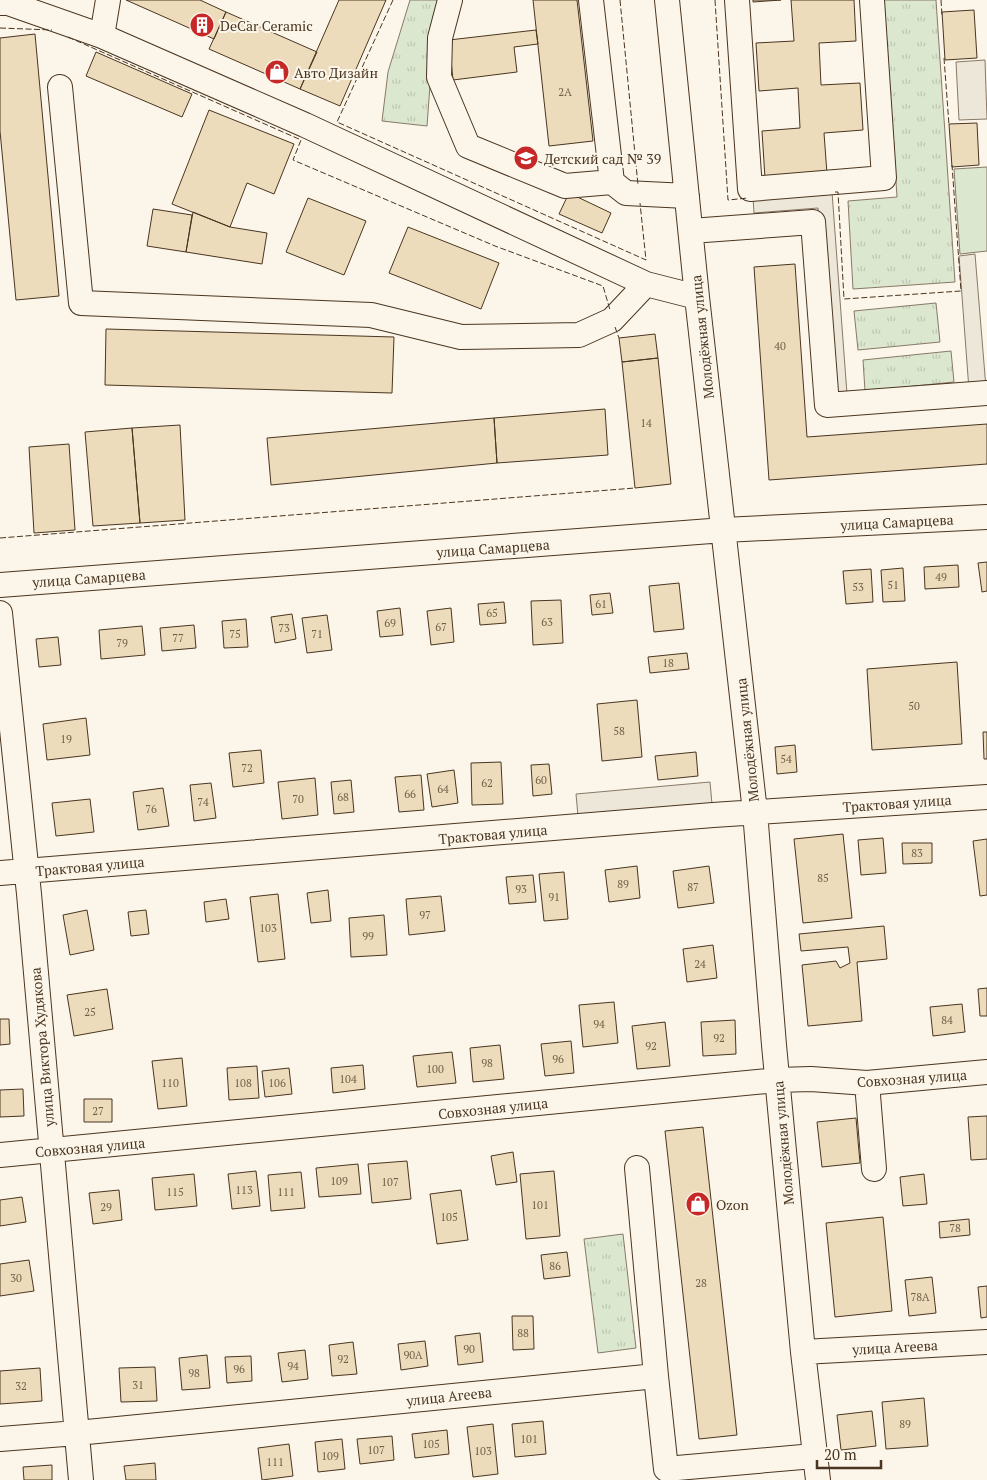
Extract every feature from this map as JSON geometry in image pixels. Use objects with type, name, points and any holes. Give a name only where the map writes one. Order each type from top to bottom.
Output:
[{"type":"street","points":[[102,36],[108,0]]},
{"type":"street","points":[[450,0],[440,38],[439,77],[468,146],[566,186],[612,182],[626,193],[687,196]]},
{"type":"street","points":[[591,0],[612,182]]},
{"type":"street","name":"Молодёжная улица","points":[[667,0],[697,297],[755,812],[777,1080],[803,1352],[818,1480]]},
{"type":"street","points":[[737,0],[750,188],[884,178],[872,0]]},
{"type":"street","points":[[0,4],[8,3],[102,36],[305,125],[646,284],[697,297]]},
{"type":"street","points":[[60,87],[81,303],[371,315],[462,337],[579,335],[612,320],[646,284]]},
{"type":"street","points":[[691,231],[813,222],[827,405],[987,393]]},
{"type":"street","name":"улица Самарцева","points":[[0,585],[724,530],[987,518]]},
{"type":"street","name":"улица Виктора Худякова","points":[[0,614],[26,871],[81,1480]]},
{"type":"street","name":"Трактовая улица","points":[[0,873],[755,812],[987,797]]},
{"type":"street","name":"Совхозная улица","points":[[0,1155],[777,1080],[811,1079],[866,1083],[987,1072]]},
{"type":"street","points":[[866,1083],[874,1169]]},
{"type":"street","points":[[637,1168],[666,1469],[814,1456]]},
{"type":"street","name":"улица Агеева","points":[[803,1352],[987,1342]]},
{"type":"street","name":"улица Агеева","points":[[0,1439],[656,1376]]},
{"type":"green space","points":[[410,0],[444,0],[434,31],[427,126],[382,121],[388,72]]},
{"type":"green space","points":[[884,0],[936,0],[955,282],[853,289],[848,201],[897,197]]},
{"type":"green space","points":[[987,167],[987,251],[960,254],[954,169]]},
{"type":"green space","points":[[936,303],[940,342],[858,350],[854,311]]},
{"type":"green space","points":[[951,351],[954,382],[865,391],[863,360]]},
{"type":"green space","points":[[623,1234],[636,1348],[598,1353],[584,1239]]},
{"type":"shaded area","points":[[985,60],[987,119],[959,120],[956,62]]},
{"type":"shaded area","points":[[832,192],[847,394],[832,396],[818,208],[754,213],[753,198]]},
{"type":"shaded area","points":[[975,254],[986,388],[969,390],[959,256]]},
{"type":"shaded area","points":[[710,782],[713,815],[579,827],[576,794]]},
{"type":"building","name":"DeCar Ceramic","points":[[126,0],[200,0],[226,12],[214,39]]},
{"type":"building","points":[[339,0],[386,0],[340,106],[300,89]]},
{"type":"building","points":[[533,0],[577,0],[593,141],[549,146]]},
{"type":"building","points":[[753,0],[781,0],[753,2]]},
{"type":"building","points":[[791,0],[854,0],[856,41],[819,43],[821,85],[860,83],[863,130],[824,133],[827,174],[765,178],[762,131],[800,128],[798,88],[759,91],[756,43],[794,41]]},
{"type":"building","points":[[974,10],[977,58],[945,60],[942,12]]},
{"type":"building","points":[[226,12],[317,52],[300,89],[209,49]]},
{"type":"building","points":[[536,30],[538,44],[514,47],[517,72],[453,80],[449,40]]},
{"type":"building","points":[[35,34],[59,296],[16,300],[0,131],[0,38]]},
{"type":"building","points":[[96,52],[192,94],[182,117],[86,76]]},
{"type":"building","points":[[209,110],[294,144],[274,194],[247,183],[230,227],[172,204]]},
{"type":"building","points":[[977,123],[979,165],[952,167],[949,124]]},
{"type":"building","points":[[569,193],[611,213],[602,233],[559,214]]},
{"type":"building","points":[[308,198],[366,221],[344,275],[286,252]]},
{"type":"building","points":[[153,209],[192,215],[186,252],[147,246]]},
{"type":"building","points":[[193,212],[230,227],[267,233],[262,264],[186,252]]},
{"type":"building","points":[[408,227],[499,263],[481,309],[389,273]]},
{"type":"building","points":[[795,264],[807,437],[987,424],[987,464],[769,480],[754,267]]},
{"type":"building","points":[[106,329],[394,337],[392,393],[105,385]]},
{"type":"building","points":[[655,334],[658,358],[622,362],[619,338]]},
{"type":"building","points":[[658,358],[671,484],[635,488],[622,362]]},
{"type":"building","points":[[605,409],[608,455],[497,463],[494,418]]},
{"type":"building","points":[[494,418],[497,463],[271,485],[267,438]]},
{"type":"building","points":[[180,425],[185,520],[140,523],[132,428]]},
{"type":"building","points":[[132,428],[140,523],[93,526],[85,432]]},
{"type":"building","points":[[69,444],[75,530],[34,533],[29,447]]},
{"type":"building","points":[[987,562],[987,591],[982,592],[978,563]]},
{"type":"building","points":[[958,565],[959,587],[925,589],[924,567]]},
{"type":"building","points":[[903,568],[905,601],[883,602],[881,570]]},
{"type":"building","points":[[871,569],[873,602],[846,604],[843,571]]},
{"type":"building","points":[[679,583],[684,629],[654,632],[649,586]]},
{"type":"building","points":[[610,593],[613,613],[592,615],[590,595]]},
{"type":"building","points":[[561,600],[563,643],[533,645],[531,601]]},
{"type":"building","points":[[504,602],[506,623],[480,625],[478,604]]},
{"type":"building","points":[[400,608],[403,635],[380,637],[377,611]]},
{"type":"building","points":[[451,608],[454,642],[431,645],[427,611]]},
{"type":"building","points":[[292,614],[296,639],[275,643],[271,617]]},
{"type":"building","points":[[327,615],[332,650],[307,653],[302,618]]},
{"type":"building","points":[[246,619],[248,647],[224,648],[222,621]]},
{"type":"building","points":[[194,625],[196,648],[162,651],[160,628]]},
{"type":"building","points":[[142,626],[145,655],[101,659],[99,630]]},
{"type":"building","points":[[58,637],[61,665],[39,667],[36,639]]},
{"type":"building","points":[[687,653],[689,669],[650,673],[648,657]]},
{"type":"building","points":[[957,662],[962,744],[872,750],[867,669]]},
{"type":"building","points":[[637,700],[642,757],[602,761],[597,704]]},
{"type":"building","points":[[86,718],[90,755],[47,760],[43,724]]},
{"type":"building","points":[[983,732],[987,732],[987,759],[984,759]]},
{"type":"building","points":[[795,745],[797,772],[777,774],[775,747]]},
{"type":"building","points":[[261,750],[264,783],[233,787],[229,753]]},
{"type":"building","points":[[696,752],[698,776],[658,780],[655,756]]},
{"type":"building","points":[[501,762],[503,804],[472,805],[471,763]]},
{"type":"building","points":[[549,764],[552,794],[533,796],[531,765]]},
{"type":"building","points":[[454,770],[458,803],[432,807],[427,774]]},
{"type":"building","points":[[421,775],[424,810],[399,812],[395,777]]},
{"type":"building","points":[[315,778],[318,815],[282,819],[278,782]]},
{"type":"building","points":[[351,780],[354,812],[334,814],[331,782]]},
{"type":"building","points":[[211,783],[216,818],[194,821],[190,785]]},
{"type":"building","points":[[163,788],[169,826],[138,830],[133,792]]},
{"type":"building","points":[[90,799],[94,832],[56,836],[52,803]]},
{"type":"building","points":[[843,834],[852,918],[803,923],[794,839]]},
{"type":"building","points":[[883,838],[886,873],[861,875],[858,840]]},
{"type":"building","points":[[987,839],[987,895],[980,896],[973,841]]},
{"type":"building","points":[[902,843],[932,843],[932,863],[903,864]]},
{"type":"building","points":[[637,866],[640,898],[609,902],[605,870]]},
{"type":"building","points":[[709,866],[714,903],[678,908],[673,871]]},
{"type":"building","points":[[564,872],[568,919],[544,921],[539,874]]},
{"type":"building","points":[[533,875],[536,902],[509,904],[506,877]]},
{"type":"building","points":[[328,890],[331,921],[311,923],[307,893]]},
{"type":"building","points":[[278,894],[285,959],[258,962],[250,897]]},
{"type":"building","points":[[441,896],[445,931],[409,935],[406,899]]},
{"type":"building","points":[[226,899],[229,919],[206,922],[204,902]]},
{"type":"building","points":[[87,910],[94,950],[70,955],[63,915]]},
{"type":"building","points":[[146,910],[149,934],[131,936],[128,912]]},
{"type":"building","points":[[384,915],[387,955],[351,957],[349,918]]},
{"type":"building","points":[[884,926],[887,959],[857,962],[862,1021],[808,1026],[802,965],[836,961],[840,968],[850,963],[848,947],[801,951],[799,934]]},
{"type":"building","points":[[713,945],[717,978],[687,982],[683,949]]},
{"type":"building","points":[[987,988],[987,1016],[980,1016],[978,989]]},
{"type":"building","points":[[107,989],[113,1029],[74,1036],[67,995]]},
{"type":"building","points":[[614,1002],[618,1043],[583,1047],[579,1005]]},
{"type":"building","points":[[962,1004],[965,1032],[933,1036],[930,1007]]},
{"type":"building","points":[[0,1019],[9,1019],[10,1044],[0,1045]]},
{"type":"building","points":[[735,1020],[736,1054],[703,1056],[701,1022]]},
{"type":"building","points":[[665,1022],[670,1066],[637,1069],[632,1026]]},
{"type":"building","points":[[571,1041],[574,1073],[545,1076],[541,1044]]},
{"type":"building","points":[[500,1045],[504,1079],[473,1082],[470,1048]]},
{"type":"building","points":[[452,1052],[456,1083],[417,1087],[413,1056]]},
{"type":"building","points":[[182,1058],[187,1106],[158,1109],[152,1061]]},
{"type":"building","points":[[363,1065],[365,1089],[333,1093],[331,1068]]},
{"type":"building","points":[[257,1066],[259,1098],[229,1100],[227,1068]]},
{"type":"building","points":[[289,1068],[292,1094],[265,1097],[262,1071]]},
{"type":"building","points":[[23,1089],[24,1116],[0,1117],[0,1090]]},
{"type":"building","points":[[84,1099],[112,1099],[112,1122],[84,1122]]},
{"type":"building","points":[[987,1116],[987,1159],[971,1160],[968,1117]]},
{"type":"building","points":[[856,1118],[860,1163],[822,1167],[817,1122]]},
{"type":"building","points":[[703,1127],[737,1435],[699,1439],[665,1131]]},
{"type":"building","points":[[513,1152],[517,1182],[496,1185],[491,1156]]},
{"type":"building","points":[[407,1161],[411,1199],[372,1203],[368,1164]]},
{"type":"building","points":[[358,1164],[361,1194],[319,1197],[316,1168]]},
{"type":"building","points":[[256,1171],[260,1206],[232,1209],[228,1174]]},
{"type":"building","points":[[554,1171],[560,1236],[526,1239],[520,1174]]},
{"type":"building","points":[[301,1172],[305,1208],[271,1211],[268,1175]]},
{"type":"building","points":[[194,1174],[197,1206],[155,1210],[152,1178]]},
{"type":"building","points":[[924,1174],[927,1204],[903,1206],[900,1177]]},
{"type":"building","points":[[119,1190],[122,1220],[93,1224],[89,1193]]},
{"type":"building","points":[[461,1190],[468,1240],[437,1244],[430,1194]]},
{"type":"building","points":[[22,1197],[26,1222],[0,1226],[0,1200]]},
{"type":"building","points":[[883,1217],[892,1311],[835,1317],[826,1223]]},
{"type":"building","points":[[969,1219],[970,1235],[940,1238],[939,1222]]},
{"type":"building","points":[[567,1252],[570,1276],[544,1279],[541,1255]]},
{"type":"building","points":[[29,1260],[34,1291],[0,1296],[0,1264]]},
{"type":"building","points":[[932,1277],[936,1313],[909,1316],[905,1280]]},
{"type":"building","points":[[987,1286],[987,1317],[981,1318],[978,1287]]},
{"type":"building","points":[[512,1316],[533,1316],[534,1349],[513,1350]]},
{"type":"building","points":[[480,1333],[483,1362],[458,1365],[455,1336]]},
{"type":"building","points":[[425,1341],[428,1366],[401,1370],[398,1344]]},
{"type":"building","points":[[353,1342],[357,1374],[332,1376],[329,1345]]},
{"type":"building","points":[[305,1350],[308,1379],[282,1382],[278,1353]]},
{"type":"building","points":[[207,1355],[210,1388],[182,1390],[179,1358]]},
{"type":"building","points":[[251,1356],[252,1381],[227,1383],[225,1357]]},
{"type":"building","points":[[155,1367],[157,1401],[121,1402],[119,1368]]},
{"type":"building","points":[[40,1368],[42,1401],[0,1404],[0,1371]]},
{"type":"building","points":[[924,1398],[928,1446],[886,1449],[882,1402]]},
{"type":"building","points":[[872,1411],[876,1446],[841,1450],[837,1415]]},
{"type":"building","points":[[543,1421],[546,1454],[515,1457],[512,1424]]},
{"type":"building","points":[[493,1424],[498,1474],[473,1477],[467,1427]]},
{"type":"building","points":[[447,1430],[449,1454],[415,1458],[412,1434]]},
{"type":"building","points":[[392,1436],[394,1460],[360,1464],[357,1439]]},
{"type":"building","points":[[342,1439],[345,1469],[318,1472],[315,1442]]},
{"type":"building","points":[[289,1444],[293,1476],[262,1480],[258,1448]]},
{"type":"building","points":[[155,1463],[156,1480],[126,1480],[124,1466]]},
{"type":"building","points":[[52,1465],[52,1480],[24,1480],[23,1467]]},
{"type":"fence","points":[[393,0],[337,122],[646,260],[640,203]]},
{"type":"fence","points":[[620,0],[638,185]]},
{"type":"fence","points":[[715,0],[728,200],[748,198]]},
{"type":"fence","points":[[941,0],[942,16]]},
{"type":"fence","points":[[0,28],[52,30]]},
{"type":"fence","points":[[68,37],[301,140],[293,160],[495,246],[603,286],[610,310]]},
{"type":"fence","points":[[944,58],[949,125]]},
{"type":"fence","points":[[835,192],[838,192],[844,299],[961,291],[952,165]]},
{"type":"fence","points":[[615,327],[619,338]]},
{"type":"fence","points":[[0,538],[635,488]]},
{"type":"place","name":"DeCar Ceramic","points":[[202,25]]},
{"type":"place","name":"Авто Дизайн","points":[[277,72]]},
{"type":"place","name":"Детский сад № 39","points":[[526,158]]},
{"type":"place","name":"Ozon","points":[[698,1204]]}]
